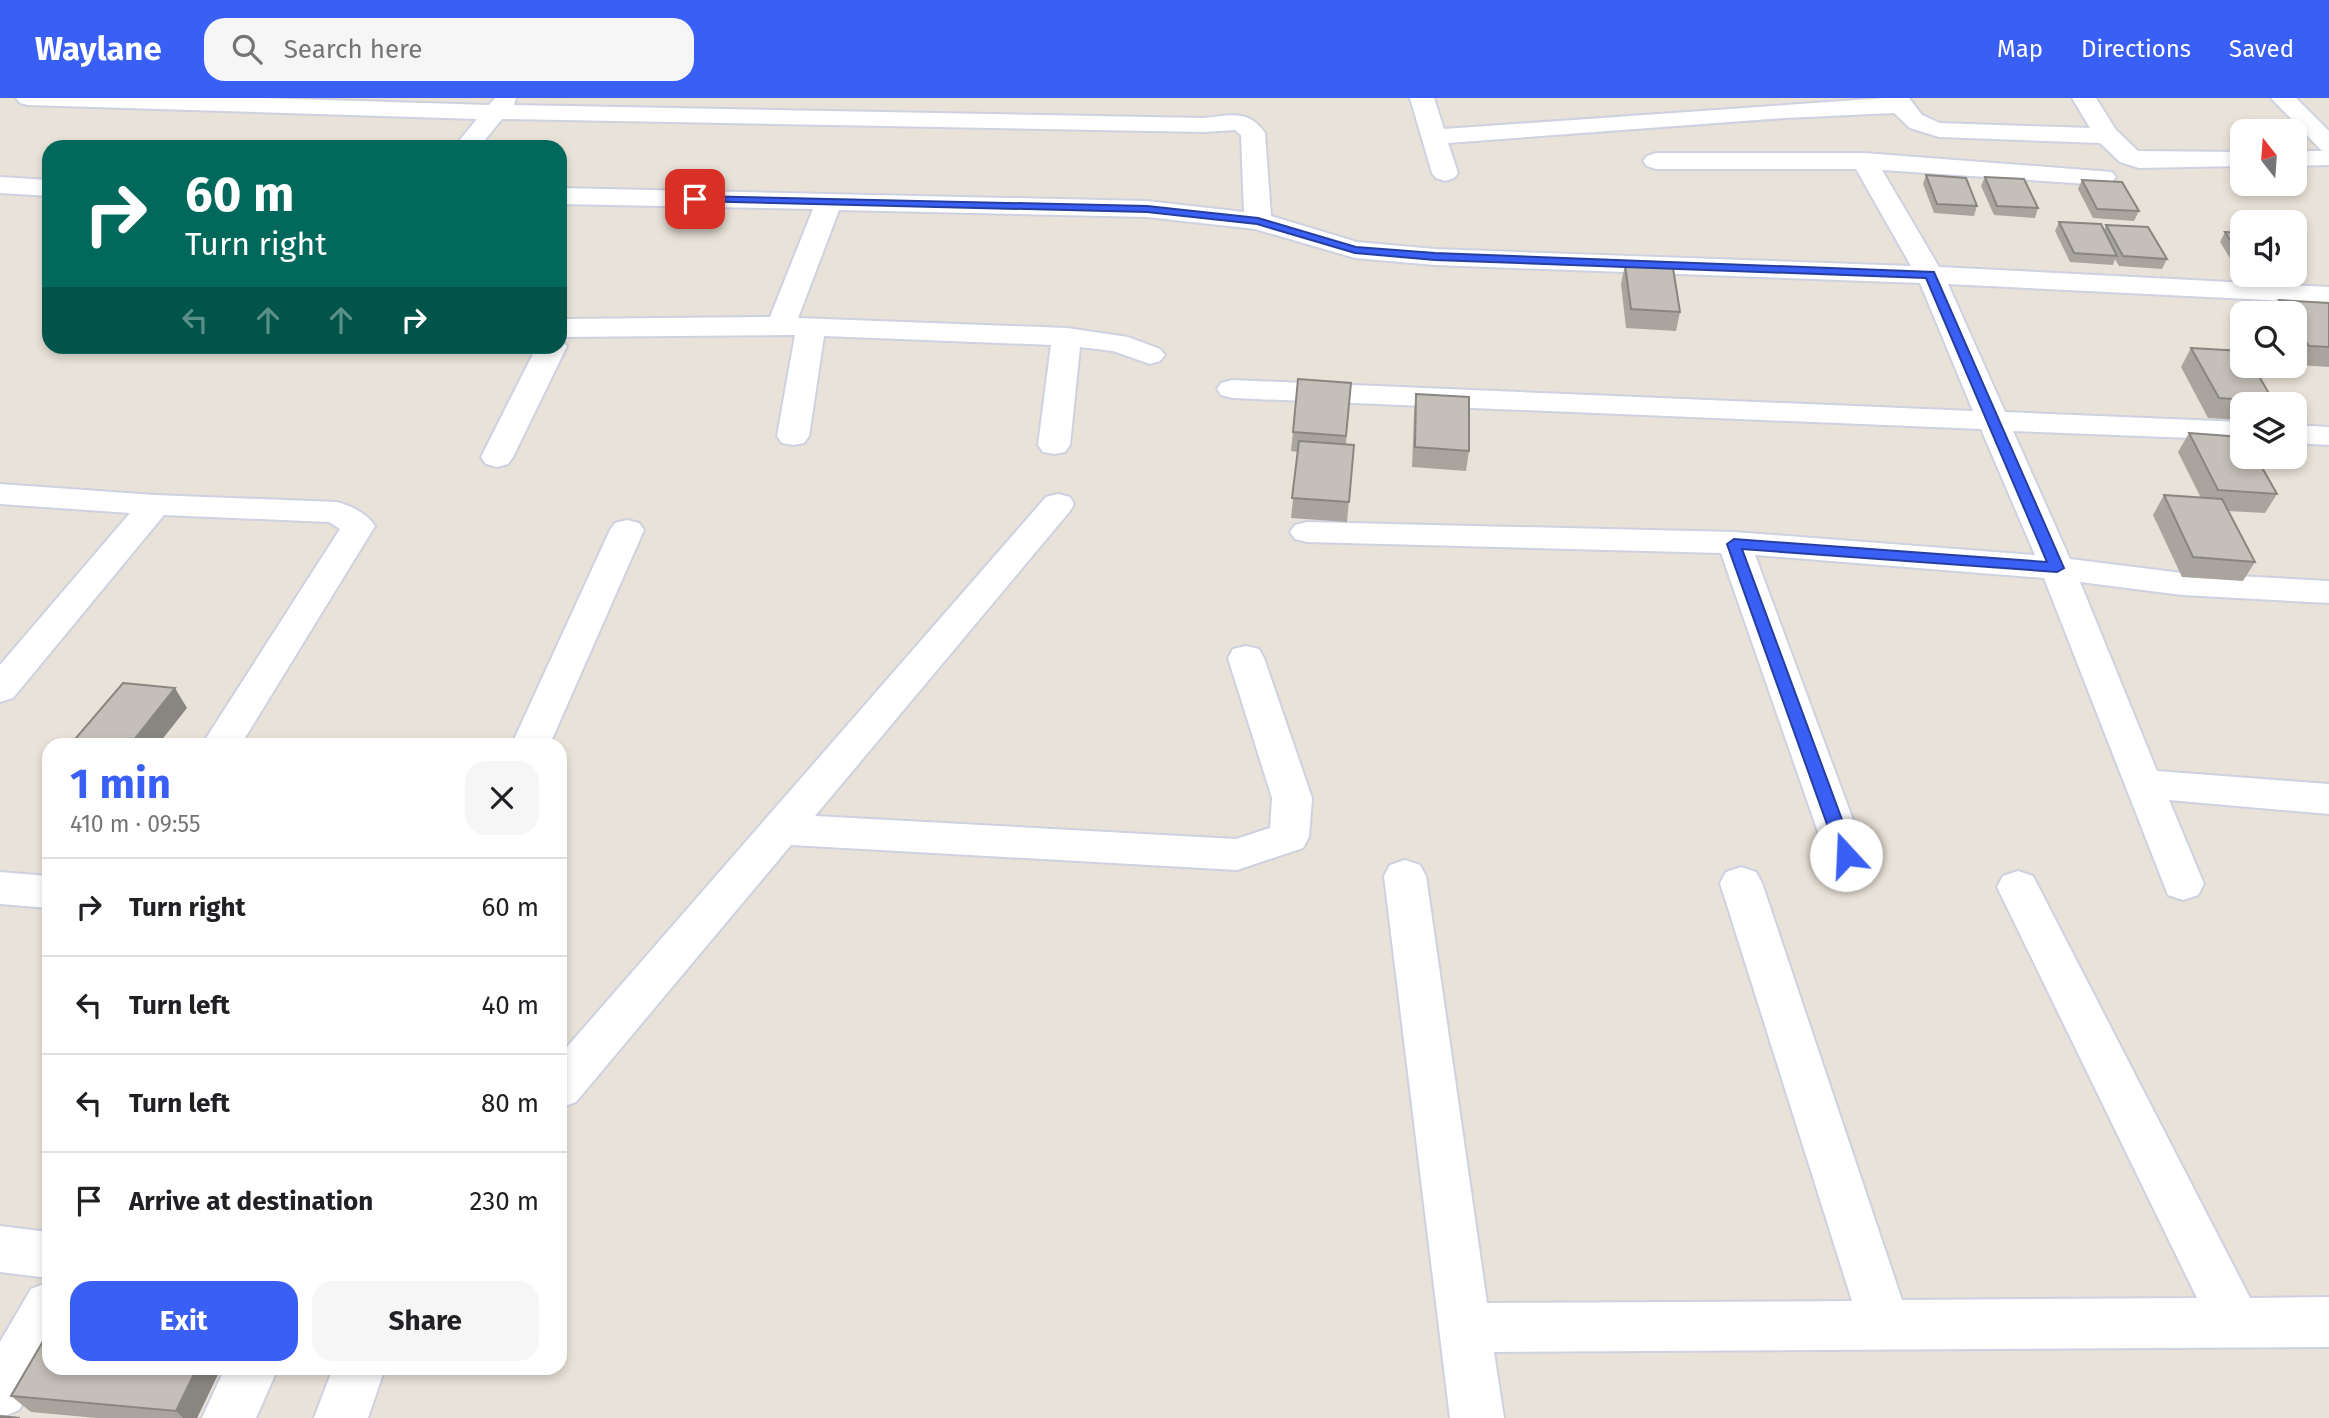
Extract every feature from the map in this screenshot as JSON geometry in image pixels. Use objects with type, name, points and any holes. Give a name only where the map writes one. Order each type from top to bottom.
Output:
[{"type":"street","points":[[28,98],[501,105],[1203,125],[1243,110],[1253,134],[1258,221]]},
{"type":"street","points":[[1422,98],[1445,173]]},
{"type":"street","points":[[1600,98],[1615,124]]},
{"type":"street","points":[[2084,98],[2117,150],[2127,157],[2139,160],[2230,159]]},
{"type":"street","points":[[2283,98],[2329,145]]},
{"type":"street","points":[[1434,137],[1615,124],[1781,104],[1899,102],[1922,126],[1939,130],[2109,136]]},
{"type":"street","points":[[472,140],[501,105]]},
{"type":"street","points":[[2307,159],[2329,158]]},
{"type":"street","points":[[1656,161],[1864,162],[2103,177]]},
{"type":"street","points":[[1864,162],[1930,275],[2057,568],[2183,884]]},
{"type":"street","points":[[0,185],[42,188]]},
{"type":"street","points":[[567,196],[1147,209],[1258,221],[1355,250],[1435,257],[1930,275],[2329,295]]},
{"type":"street","points":[[781,326],[830,202]]},
{"type":"street","points":[[567,333],[781,326],[1067,337],[1118,343],[1150,355]]},
{"type":"street","points":[[793,436],[811,328]]},
{"type":"street","points":[[1054,445],[1067,337]]},
{"type":"street","points":[[497,457],[548,354]]},
{"type":"street","points":[[1232,389],[2230,430]]},
{"type":"street","points":[[2307,435],[2329,436]]},
{"type":"street","points":[[0,494],[155,505],[337,512],[358,526],[225,738]]},
{"type":"street","points":[[567,1080],[1058,504]]},
{"type":"street","points":[[0,689],[155,505]]},
{"type":"street","points":[[534,738],[626,530]]},
{"type":"street","points":[[1307,532],[1734,544],[2057,568],[2182,584],[2329,592]]},
{"type":"street","points":[[1734,544],[1846,855]]},
{"type":"street","points":[[781,829],[1237,855],[1289,837],[1292,798],[1246,658]]},
{"type":"street","points":[[2143,784],[2329,799]]},
{"type":"street","points":[[1405,876],[1477,1418]]},
{"type":"street","points":[[1741,883],[1885,1325]]},
{"type":"street","points":[[2018,887],[2236,1323]]},
{"type":"street","points":[[0,888],[42,891]]},
{"type":"street","points":[[0,1249],[42,1254]]},
{"type":"street","points":[[0,1392],[42,1318]]},
{"type":"street","points":[[1465,1328],[2329,1322]]},
{"type":"street","points":[[229,1418],[249,1375]]},
{"type":"street","points":[[341,1418],[356,1375]]},
{"type":"building","points":[[1926,175],[1966,178],[1977,206],[1937,204]]},
{"type":"building","points":[[1985,177],[2024,179],[2038,208],[1997,206]]},
{"type":"building","points":[[2082,180],[2122,182],[2139,211],[2097,209]]},
{"type":"building","points":[[2059,222],[2101,224],[2117,256],[2074,253]]},
{"type":"building","points":[[2106,225],[2148,227],[2167,259],[2123,256]]},
{"type":"building","points":[[1625,265],[1673,268],[1680,312],[1631,309]]},
{"type":"building","points":[[2307,302],[2329,303],[2329,347],[2309,346]]},
{"type":"building","points":[[2191,348],[2230,350],[2230,378],[2260,378],[2268,392],[2230,392],[2230,399],[2219,398]]},
{"type":"building","points":[[1298,379],[1351,383],[1346,436],[1293,432]]},
{"type":"building","points":[[1416,394],[1469,397],[1469,451],[1415,447]]},
{"type":"building","points":[[2189,433],[2230,436],[2230,469],[2263,469],[2277,494],[2218,490]]},
{"type":"building","points":[[1299,441],[1354,445],[1349,502],[1292,498]]},
{"type":"building","points":[[2164,495],[2222,499],[2255,562],[2193,557]]},
{"type":"building","points":[[123,683],[175,688],[135,738],[76,738]]},
{"type":"building","points":[[42,1343],[42,1375],[194,1375],[176,1411],[11,1396]]},
{"type":"route","points":[[695,199],[1147,209],[1258,221],[1355,250],[1435,257],[1930,275],[2057,568],[1734,544],[1846,855]]}]
